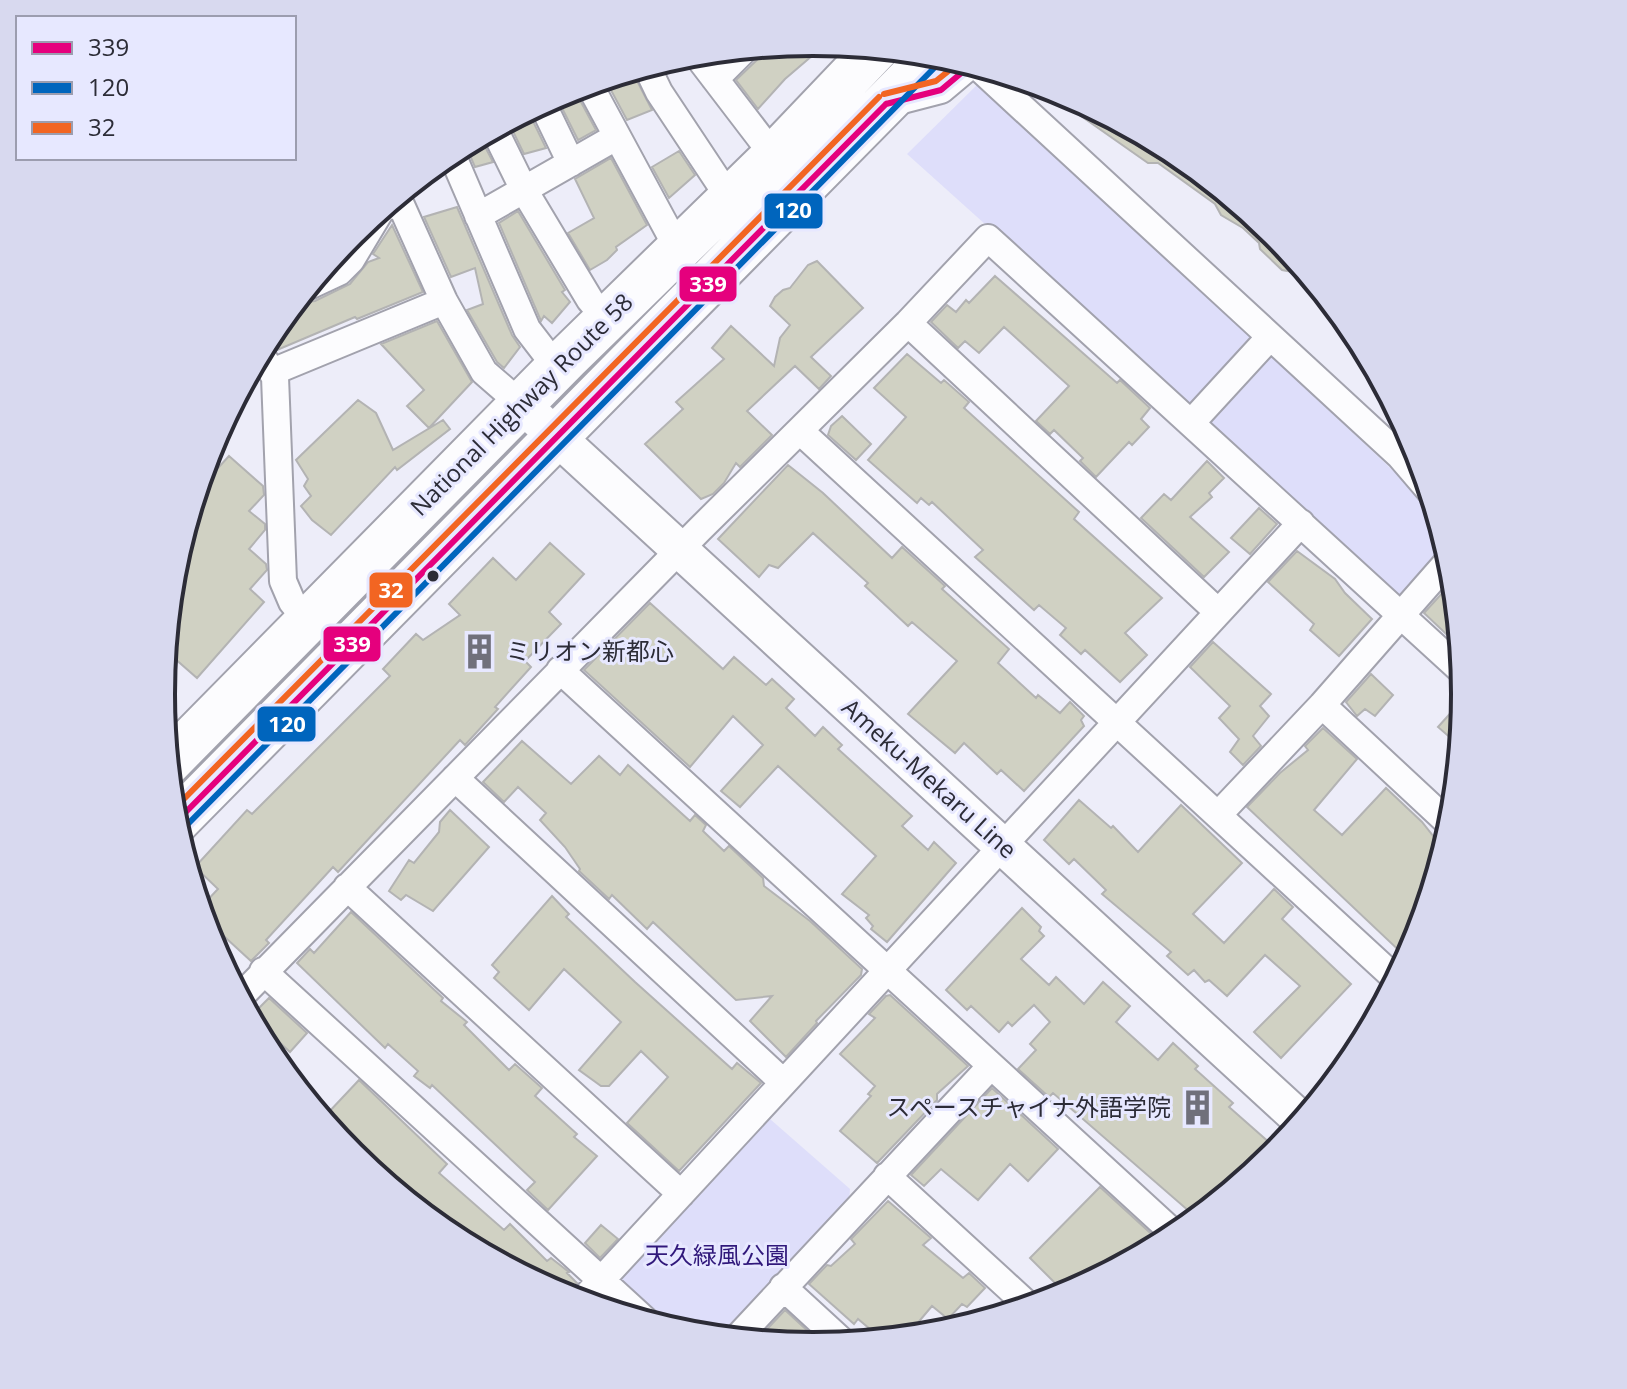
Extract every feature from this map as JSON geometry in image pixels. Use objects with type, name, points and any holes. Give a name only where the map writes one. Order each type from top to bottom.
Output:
[{"type":"highway","name":"National Highway Route 58","points":[[178,753],[557,368],[774,156],[861,58]]},
{"type":"highway","name":"National Highway Route 58","points":[[186,812],[923,65]]},
{"type":"street","points":[[715,79],[733,61]]},
{"type":"street","points":[[705,65],[774,156]]},
{"type":"street","points":[[886,104],[941,90],[962,74]]},
{"type":"street","points":[[652,77],[730,199]]},
{"type":"street","points":[[993,82],[1410,467]]},
{"type":"street","points":[[595,95],[678,249]]},
{"type":"street","points":[[548,115],[571,163]]},
{"type":"street","points":[[478,216],[616,137]]},
{"type":"street","points":[[499,139],[524,190],[590,300],[606,319]]},
{"type":"street","points":[[457,166],[527,329],[557,368]]},
{"type":"street","points":[[402,207],[444,301],[484,372],[522,405]]},
{"type":"street","points":[[247,989],[679,550],[908,323],[988,238],[1451,661]]},
{"type":"street","points":[[332,275],[351,260],[360,245]]},
{"type":"street","points":[[270,361],[444,301]]},
{"type":"street","points":[[908,323],[1217,611]]},
{"type":"street","points":[[1191,423],[1270,337]]},
{"type":"street","points":[[268,365],[275,377],[283,581],[292,602],[307,620]]},
{"type":"street","name":"Ameku-Mekaru Line","points":[[522,405],[1295,1114]]},
{"type":"street","points":[[800,431],[1388,972]]},
{"type":"street","points":[[590,1292],[1001,844],[1301,523]]},
{"type":"street","points":[[1218,815],[1322,705],[1440,571]]},
{"type":"street","points":[[560,670],[1166,1226]]},
{"type":"street","points":[[1322,705],[1441,815]]},
{"type":"street","points":[[455,778],[783,1082]]},
{"type":"street","points":[[347,887],[681,1194]]},
{"type":"street","points":[[263,971],[628,1305]]},
{"type":"street","points":[[745,1329],[991,1066]]},
{"type":"street","points":[[887,1176],[1021,1298]]},
{"type":"street","points":[[783,1287],[833,1333]]},
{"type":"green space","points":[[980,82],[1420,496],[1437,560],[1400,597],[907,154]]},
{"type":"green space","name":"天久緑風公園","points":[[761,1119],[770,1119],[850,1189],[849,1201],[733,1328],[642,1309],[617,1287],[617,1275]]},
{"type":"building","points":[[812,56],[785,79],[758,109],[736,80],[757,60]]},
{"type":"building","points":[[637,81],[652,110],[627,120],[610,89]]},
{"type":"building","points":[[580,101],[596,130],[578,140],[562,108]]},
{"type":"building","points":[[1078,114],[1133,142],[1202,188],[1234,214],[1292,272],[1282,270],[1243,228],[1221,215],[1215,204],[1158,163],[1148,163]]},
{"type":"building","points":[[533,121],[546,148],[524,154],[513,132]]},
{"type":"building","points":[[485,147],[493,162],[475,167],[471,157]]},
{"type":"building","points":[[679,151],[695,175],[669,198],[652,167]]},
{"type":"building","points":[[611,158],[647,225],[616,247],[617,250],[607,260],[590,270],[568,233],[594,218],[575,179]]},
{"type":"building","points":[[457,207],[520,347],[504,368],[497,362],[467,310],[483,304],[475,268],[451,277],[424,217]]},
{"type":"building","points":[[518,211],[570,302],[552,323],[544,316],[541,321],[499,223]]},
{"type":"building","points":[[392,225],[423,292],[277,350],[311,302],[350,284],[368,262],[379,258],[373,254]]},
{"type":"building","points":[[817,261],[863,308],[811,357],[831,376],[819,389],[795,366],[747,411],[772,435],[740,467],[736,463],[713,494],[701,499],[645,444],[683,409],[676,402],[724,359],[712,348],[731,326],[774,366],[780,338],[790,325],[770,306],[775,297],[790,288],[808,265]]},
{"type":"building","points":[[995,276],[1150,408],[1141,419],[1149,427],[1132,445],[1129,442],[1096,477],[1080,461],[1083,458],[1054,430],[1050,434],[1036,421],[1069,386],[1004,327],[979,353],[965,341],[958,348],[931,322],[947,305],[956,312],[966,300],[969,303]]},
{"type":"building","points":[[437,321],[472,382],[429,428],[407,406],[424,390],[381,344]]},
{"type":"building","points":[[907,354],[969,402],[964,408],[1079,512],[1074,519],[1162,598],[1125,633],[1147,655],[1120,682],[1085,650],[1081,654],[1060,635],[1066,628],[1039,605],[1034,610],[975,557],[983,550],[932,502],[929,505],[921,498],[917,503],[868,460],[906,417],[874,388]]},
{"type":"building","points":[[358,400],[376,413],[393,450],[443,420],[450,429],[397,470],[395,467],[331,535],[312,520],[301,506],[311,496],[304,486],[308,479],[296,460]]},
{"type":"building","points":[[842,416],[871,444],[856,460],[828,435],[831,426]]},
{"type":"building","points":[[229,456],[263,486],[264,495],[249,511],[265,524],[265,530],[249,549],[266,564],[267,570],[250,589],[264,602],[197,678],[176,659],[176,653],[187,570],[216,470]]},
{"type":"building","points":[[1207,461],[1224,478],[1209,493],[1212,497],[1190,517],[1229,552],[1204,577],[1141,518],[1164,494],[1171,500]]},
{"type":"building","points":[[788,465],[823,493],[892,558],[902,547],[945,586],[942,589],[1009,649],[998,663],[1036,698],[1038,695],[1060,713],[1070,702],[1084,716],[1081,720],[1084,726],[1024,791],[1001,770],[997,774],[964,743],[955,753],[908,714],[957,661],[912,622],[908,626],[865,586],[868,583],[813,533],[778,568],[769,565],[759,577],[718,539]]},
{"type":"building","points":[[1259,508],[1277,524],[1250,554],[1231,538]]},
{"type":"building","points":[[550,543],[584,574],[549,612],[561,624],[525,661],[531,667],[495,707],[498,709],[465,745],[460,740],[338,872],[333,867],[266,940],[269,943],[251,961],[222,935],[209,899],[218,889],[201,872],[198,864],[247,810],[252,814],[390,676],[383,669],[416,634],[423,640],[460,615],[449,604],[493,558],[516,580]]},
{"type":"building","points":[[1297,551],[1335,579],[1372,619],[1339,656],[1310,630],[1314,624],[1268,582]]},
{"type":"building","points":[[1444,591],[1449,637],[1424,613]]},
{"type":"building","points":[[650,603],[723,669],[734,657],[766,685],[772,679],[794,699],[786,708],[815,736],[823,727],[842,745],[838,749],[912,816],[902,826],[928,850],[934,842],[956,863],[887,942],[871,929],[873,926],[866,918],[869,915],[842,894],[876,856],[778,766],[740,807],[721,791],[763,745],[733,716],[690,767],[584,670]]},
{"type":"building","points":[[1213,642],[1271,694],[1260,706],[1269,716],[1253,736],[1261,746],[1243,765],[1230,752],[1239,739],[1219,718],[1230,706],[1190,667]]},
{"type":"building","points":[[1371,674],[1393,695],[1375,716],[1365,709],[1357,716],[1346,702]]},
{"type":"building","points":[[1452,712],[1451,738],[1438,727]]},
{"type":"building","points":[[1323,728],[1357,759],[1314,810],[1342,835],[1386,788],[1435,839],[1418,900],[1398,950],[1247,807],[1308,750],[1305,746]]},
{"type":"building","points":[[522,741],[571,784],[599,756],[620,775],[628,765],[690,821],[695,815],[706,825],[703,831],[724,851],[729,846],[763,878],[764,886],[810,921],[862,969],[861,975],[786,1057],[750,1021],[772,996],[736,1000],[653,922],[647,929],[612,895],[609,899],[579,871],[565,847],[540,820],[546,813],[518,787],[504,802],[483,782]]},
{"type":"building","points":[[1079,800],[1111,828],[1113,826],[1138,852],[1181,805],[1242,863],[1193,914],[1224,943],[1274,889],[1293,907],[1282,919],[1351,984],[1281,1058],[1254,1032],[1300,986],[1265,955],[1227,996],[1209,980],[1205,982],[1194,970],[1188,975],[1167,956],[1171,952],[1102,894],[1106,890],[1074,859],[1069,864],[1044,840]]},
{"type":"building","points":[[450,810],[489,847],[433,911],[406,895],[401,900],[389,891],[409,860],[414,863],[439,832],[440,822]]},
{"type":"building","points":[[552,896],[569,914],[566,917],[732,1069],[737,1063],[761,1083],[679,1171],[627,1123],[668,1077],[641,1051],[609,1086],[601,1086],[579,1070],[621,1022],[564,969],[529,1010],[494,978],[499,972],[492,965]]},
{"type":"building","points":[[1022,908],[1041,927],[1039,931],[1044,936],[1021,959],[1049,985],[1056,977],[1084,1004],[1103,982],[1130,1006],[1116,1022],[1158,1060],[1173,1043],[1198,1066],[1195,1069],[1233,1103],[1229,1107],[1269,1142],[1234,1175],[1188,1211],[1053,1093],[1049,1097],[1018,1069],[1036,1050],[1030,1044],[1050,1022],[1034,1005],[1012,1026],[1008,1022],[999,1032],[971,1006],[967,1010],[946,990]]},
{"type":"building","points":[[351,912],[443,998],[441,1001],[467,1022],[464,1025],[509,1070],[515,1064],[542,1088],[535,1096],[597,1156],[548,1210],[527,1190],[535,1182],[432,1085],[430,1088],[414,1076],[418,1071],[388,1044],[385,1048],[297,963],[310,949],[314,953]]},
{"type":"building","points":[[890,995],[968,1066],[937,1094],[937,1100],[877,1163],[840,1131],[871,1096],[868,1094],[875,1086],[840,1054],[875,1018],[869,1014]]},
{"type":"building","points":[[269,998],[307,1033],[290,1052],[278,1041],[258,1009]]},
{"type":"building","points":[[359,1080],[447,1164],[439,1173],[504,1230],[510,1224],[547,1261],[551,1258],[577,1283],[574,1286],[531,1267],[459,1225],[393,1175],[330,1111]]},
{"type":"building","points":[[992,1088],[1058,1149],[1028,1181],[1010,1164],[978,1200],[941,1169],[924,1186],[911,1175]]},
{"type":"building","points":[[1100,1187],[1152,1235],[1096,1267],[1057,1285],[1030,1258]]},
{"type":"building","points":[[888,1201],[931,1238],[923,1245],[963,1278],[969,1273],[985,1288],[967,1307],[962,1304],[949,1318],[932,1306],[916,1325],[872,1330],[858,1319],[854,1324],[809,1284],[827,1265],[831,1266],[855,1244],[851,1239]]},
{"type":"building","points":[[601,1225],[618,1239],[600,1258],[585,1243]]},
{"type":"building","points":[[785,1310],[810,1333],[772,1332],[765,1331]]},
{"type":"transit line","name":"120","points":[[188,824],[935,67]]},
{"type":"transit line","name":"32","points":[[884,94],[936,81],[949,71]]},
{"type":"transit line","name":"339","points":[[886,104],[941,90],[961,74]]},
{"type":"transit line","name":"32","points":[[184,799],[879,97]]},
{"type":"transit line","name":"339","points":[[186,812],[886,104]]},
{"type":"place","name":"ミリオン新都心","points":[[480,652]]},
{"type":"place","name":"スペースチャイナ外語学院","points":[[1197,1108]]}]
